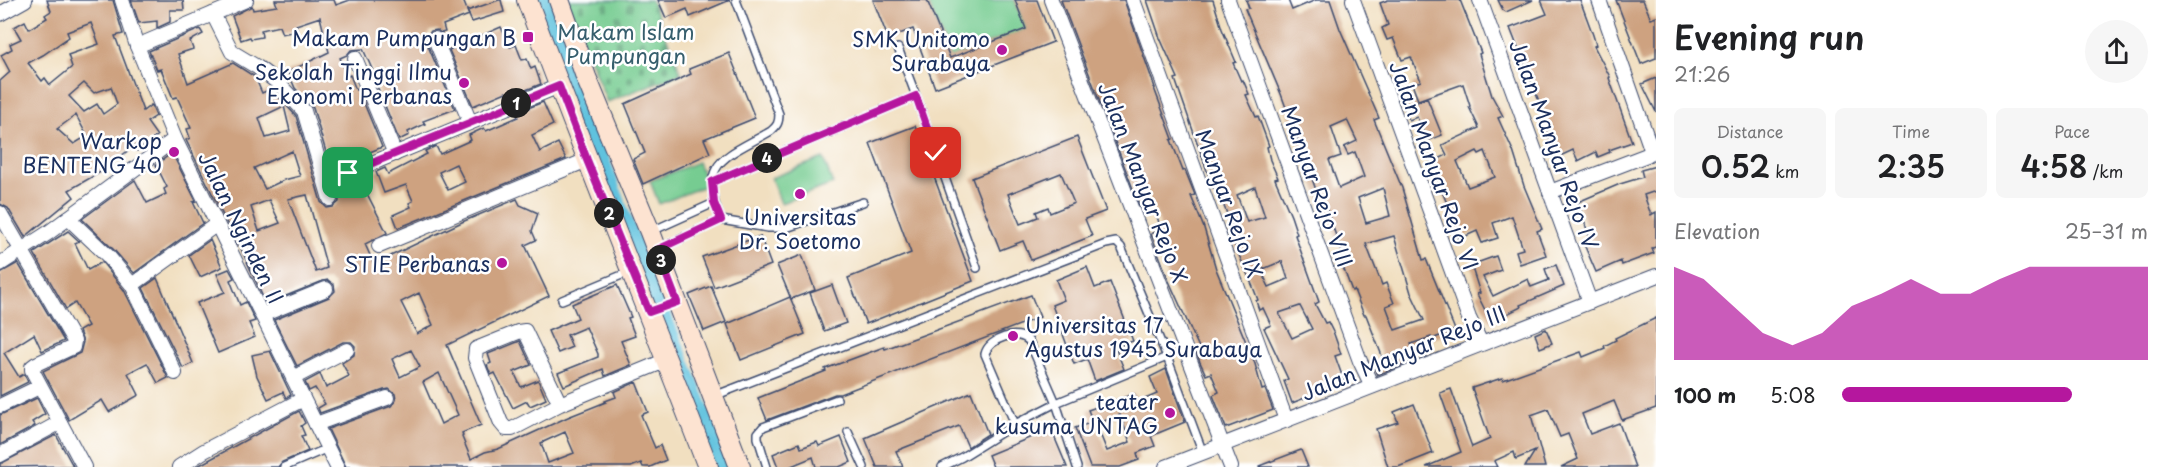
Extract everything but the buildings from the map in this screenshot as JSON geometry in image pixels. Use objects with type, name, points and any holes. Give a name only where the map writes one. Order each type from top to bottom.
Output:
[{"type":"main road","points":[[527,0],[587,160],[632,271],[662,308],[712,397],[740,467]]},
{"type":"main road","points":[[559,0],[590,88],[653,241],[667,360],[708,467]]},
{"type":"street","points":[[0,14],[25,0]]},
{"type":"street","name":"Jalan Nginden II","points":[[122,0],[137,46],[175,139],[337,467]]},
{"type":"street","points":[[137,46],[246,0]]},
{"type":"street","name":"Jalan Manyar Rejo X","points":[[1051,0],[1231,467]]},
{"type":"street","name":"Manyar Rejo IX","points":[[1133,0],[1286,420]]},
{"type":"street","name":"Manyar Rejo VIII","points":[[1228,0],[1360,361],[1372,387]]},
{"type":"street","name":"Jalan Manyar Rejo VI","points":[[1353,0],[1469,318],[1481,343]]},
{"type":"street","name":"Jalan Manyar Rejo IV","points":[[1480,0],[1590,302]]},
{"type":"street","points":[[1550,192],[1651,152],[1599,0]]},
{"type":"street","points":[[213,14],[232,52],[257,66],[277,82],[304,111],[330,199]]},
{"type":"street","points":[[435,39],[470,122]]},
{"type":"street","points":[[355,58],[395,154]]},
{"type":"street","points":[[348,173],[559,86]]},
{"type":"street","points":[[0,264],[68,218],[175,139]]},
{"type":"street","points":[[379,246],[587,160]]},
{"type":"street","points":[[0,213],[75,343],[73,347],[36,364],[32,370],[39,387],[84,467]]},
{"type":"street","points":[[68,218],[108,256],[132,285],[175,373]]},
{"type":"street","points":[[132,285],[217,224]]},
{"type":"street","name":"Jalan Manyar Rejo III","points":[[1166,467],[1656,276]]},
{"type":"street","points":[[262,315],[326,289]]},
{"type":"street","points":[[560,404],[525,331],[476,349],[475,358],[501,423],[506,429],[512,429],[560,404],[667,360]]},
{"type":"street","points":[[294,378],[347,350]]},
{"type":"street","points":[[0,406],[39,387]]},
{"type":"street","points":[[316,424],[387,398]]},
{"type":"street","points":[[179,467],[204,451],[303,399]]},
{"type":"street","points":[[0,455],[59,423]]},
{"type":"lane","points":[[721,220],[714,203],[712,182],[714,169],[722,160],[771,131],[779,121],[736,0]]},
{"type":"lane","points":[[898,48],[977,268]]},
{"type":"lane","points":[[712,182],[916,96]]},
{"type":"lane","points":[[653,241],[721,220],[768,228],[786,228],[863,202]]},
{"type":"lane","points":[[653,241],[714,203]]},
{"type":"lane","points":[[712,397],[1116,242],[1121,248],[1167,357],[1203,453]]},
{"type":"lane","points":[[562,300],[632,271]]},
{"type":"lane","points":[[1015,424],[985,354],[990,345],[1012,335],[1025,336],[1033,347],[1056,403],[1077,467]]},
{"type":"lane","points":[[942,467],[952,465],[1015,424],[1056,403],[1167,357]]},
{"type":"lane","points":[[767,467],[758,438],[763,427],[837,399]]},
{"type":"lane","points":[[848,432],[864,467]]},
{"type":"lane","points":[[284,467],[328,448]]},
{"type":"green space","name":"Makam Islam Pumpungan","points":[[566,0],[651,0],[681,73],[607,102]]},
{"type":"green space","points":[[927,0],[1015,0],[1026,29],[950,58]]},
{"type":"green space","points":[[823,158],[833,184],[781,203],[771,178]]},
{"type":"green space","points":[[698,162],[707,185],[659,204],[650,181]]},
{"type":"waterway","points":[[541,0],[616,207],[722,467]]},
{"type":"place","name":"Makam Pumpungan B","points":[[528,37]]},
{"type":"place","name":"SMK Unitomo Surabaya","points":[[1002,50]]},
{"type":"place","name":"Sekolah Tinggi Ilmu Ekonomi Perbanas","points":[[464,83]]},
{"type":"place","name":"Warkop BENTENG 40","points":[[174,152]]},
{"type":"place","name":"Universitas Dr. Soetomo","points":[[800,194]]},
{"type":"place","name":"STIE Perbanas","points":[[502,263]]},
{"type":"place","name":"Universitas 17 Agustus 1945 Surabaya","points":[[1013,336]]},
{"type":"place","name":"teater kusuma UNTAG","points":[[1170,413]]},
{"type":"route","points":[[348,173],[559,86],[649,312],[677,302],[657,250],[721,220],[714,203],[712,182],[916,96],[936,153]]}]
